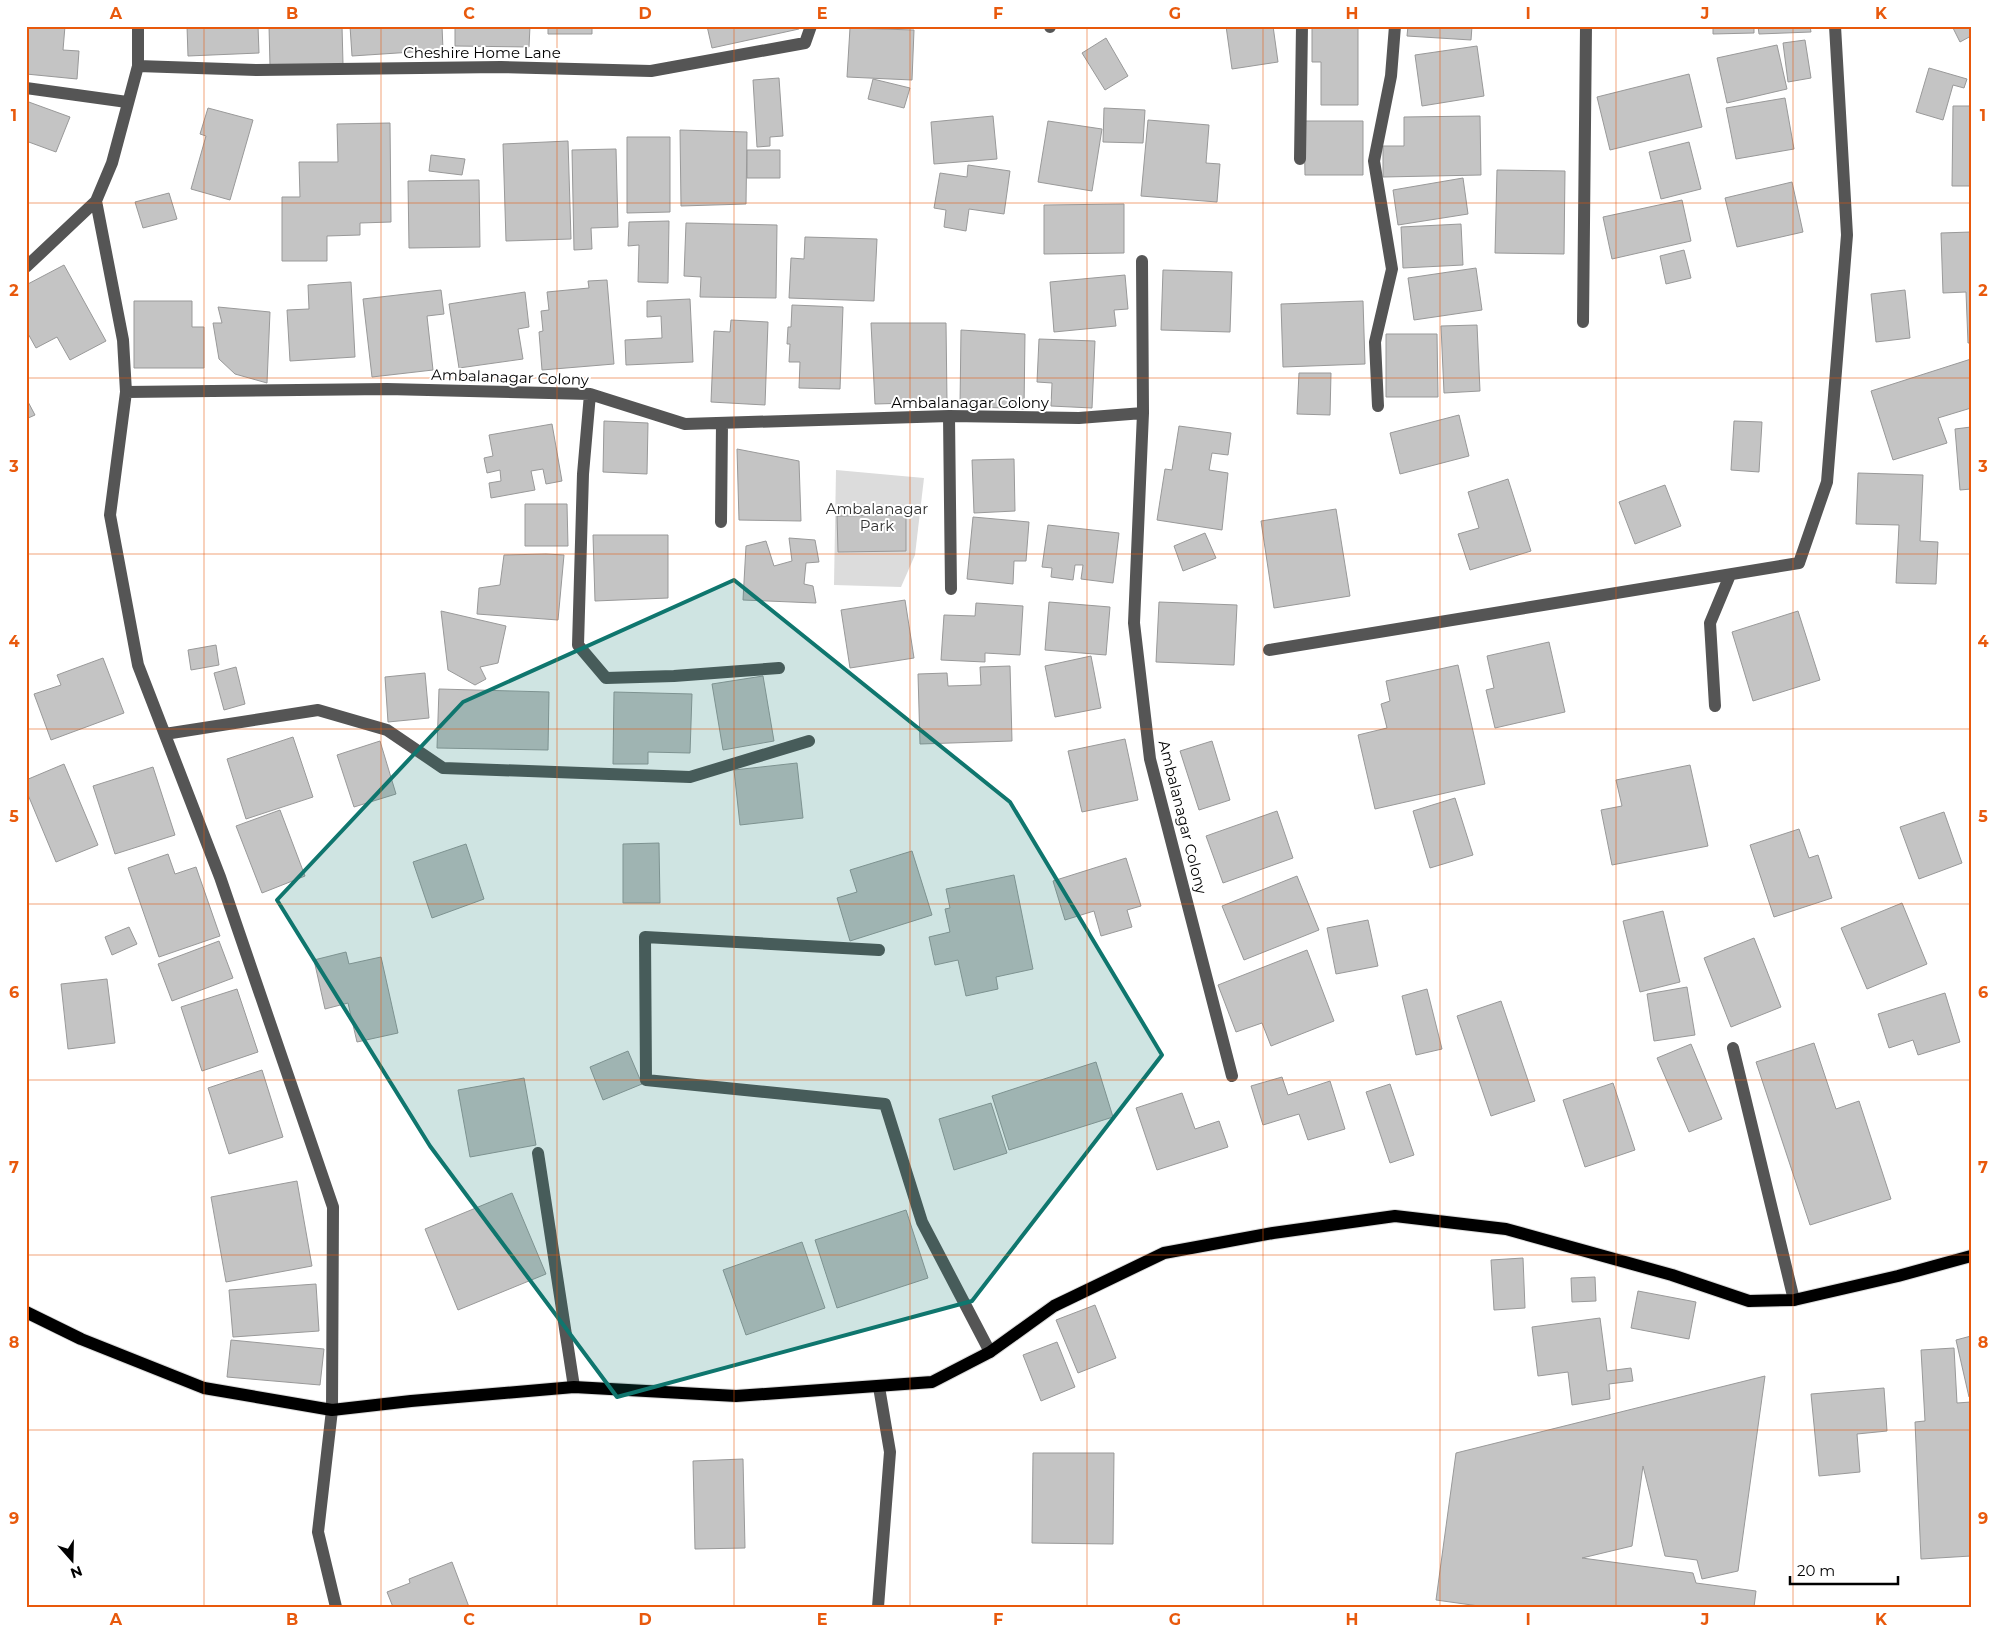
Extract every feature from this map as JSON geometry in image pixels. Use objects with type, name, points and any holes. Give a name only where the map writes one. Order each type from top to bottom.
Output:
[{"type":"main road","points":[[26,1312],[81,1339],[204,1388],[332,1410],[574,1387],[736,1396],[932,1382],[990,1352],[1054,1306],[1164,1253],[1273,1233],[1395,1216],[1506,1229],[1672,1276],[1749,1301],[1794,1300],[1898,1276],[1971,1256]]},
{"type":"street","points":[[26,267],[96,201],[112,163],[138,66],[138,26]]},
{"type":"street","name":"Cheshire Home Lane","points":[[138,66],[257,70],[501,67],[651,71],[805,43],[811,26]]},
{"type":"street","points":[[1300,159],[1302,26]]},
{"type":"street","points":[[1378,406],[1375,342],[1392,269],[1374,161],[1392,76],[1395,26]]},
{"type":"street","points":[[1583,322],[1586,26]]},
{"type":"street","points":[[1270,650],[1800,563],[1827,482],[1847,235],[1834,26]]},
{"type":"street","points":[[26,88],[127,102]]},
{"type":"street","points":[[96,201],[122,340],[126,392],[110,515],[138,665],[220,877],[333,1208],[332,1410],[318,1532],[336,1607]]},
{"type":"street","points":[[1142,261],[1143,413]]},
{"type":"street","name":"Ambalanagar Colony","points":[[126,392],[387,389],[590,394],[685,424],[949,416],[1079,418],[1143,413],[1134,623],[1150,759],[1232,1076]]},
{"type":"street","points":[[590,394],[583,474],[578,645],[606,678],[674,676],[779,668]]},
{"type":"street","points":[[949,416],[951,589]]},
{"type":"street","points":[[720,522],[722,423]]},
{"type":"street","points":[[1715,706],[1710,623],[1730,575]]},
{"type":"street","points":[[165,734],[318,710],[387,730],[443,768],[690,777],[809,741]]},
{"type":"street","points":[[879,950],[646,937],[646,1080],[886,1104],[922,1222],[990,1352]]},
{"type":"street","points":[[1733,1048],[1794,1300]]},
{"type":"street","points":[[538,1153],[574,1387]]},
{"type":"street","points":[[878,1607],[890,1452],[879,1387]]},
{"type":"highlighted area","points":[[734,580],[1010,802],[1162,1055],[972,1301],[617,1397],[430,1146],[277,900],[463,702]]},
{"type":"green space","name":"Ambalanagar Park","points":[[836,470],[924,478],[915,555],[901,587],[834,585]]},
{"type":"building","points":[[26,26],[65,26],[63,50],[79,51],[77,79],[26,74]]},
{"type":"building","points":[[187,26],[258,26],[259,53],[188,56]]},
{"type":"building","points":[[269,26],[342,26],[343,64],[270,66]]},
{"type":"building","points":[[350,26],[442,26],[443,50],[352,56]]},
{"type":"building","points":[[455,26],[530,26],[529,47],[455,46]]},
{"type":"building","points":[[548,26],[592,26],[592,34],[548,34]]},
{"type":"building","points":[[707,26],[799,26],[799,29],[712,48]]},
{"type":"building","points":[[1226,26],[1273,26],[1278,62],[1232,69]]},
{"type":"building","points":[[1358,26],[1358,105],[1321,105],[1321,62],[1312,62],[1312,27]]},
{"type":"building","points":[[1408,26],[1472,26],[1471,40],[1407,36]]},
{"type":"building","points":[[1713,26],[1754,26],[1754,33],[1713,34]]},
{"type":"building","points":[[1758,26],[1810,26],[1811,32],[1759,34]]},
{"type":"building","points":[[1952,26],[1971,26],[1971,36],[1960,42]]},
{"type":"building","points":[[850,28],[914,30],[912,80],[847,77]]},
{"type":"building","points":[[1106,38],[1128,76],[1105,90],[1082,53]]},
{"type":"building","points":[[1805,40],[1811,78],[1788,82],[1783,43]]},
{"type":"building","points":[[1777,45],[1787,89],[1727,103],[1717,58]]},
{"type":"building","points":[[1477,46],[1484,96],[1422,106],[1415,55]]},
{"type":"building","points":[[1929,68],[1967,79],[1964,88],[1953,85],[1943,120],[1916,112]]},
{"type":"building","points":[[1689,74],[1702,127],[1610,150],[1597,97]]},
{"type":"building","points":[[779,78],[783,136],[770,137],[770,146],[757,147],[753,80]]},
{"type":"building","points":[[873,79],[910,88],[904,108],[868,99]]},
{"type":"building","points":[[1785,98],[1794,149],[1736,159],[1726,108]]},
{"type":"building","points":[[26,101],[70,117],[56,152],[26,141]]},
{"type":"building","points":[[1953,106],[1971,106],[1971,186],[1952,186]]},
{"type":"building","points":[[208,108],[253,120],[230,200],[191,189],[206,136],[200,134]]},
{"type":"building","points":[[1104,108],[1145,110],[1143,143],[1103,142]]},
{"type":"building","points":[[993,116],[997,159],[934,164],[931,122]]},
{"type":"building","points":[[1480,116],[1481,175],[1383,177],[1383,146],[1404,146],[1404,117]]},
{"type":"building","points":[[1148,120],[1209,125],[1206,163],[1220,164],[1217,202],[1141,196]]},
{"type":"building","points":[[1048,121],[1102,129],[1092,191],[1038,182]]},
{"type":"building","points":[[1304,121],[1363,121],[1363,175],[1305,175]]},
{"type":"building","points":[[390,123],[391,222],[360,223],[360,235],[327,236],[327,261],[282,261],[282,197],[300,197],[299,162],[338,162],[337,124]]},
{"type":"building","points":[[680,130],[747,132],[746,204],[681,206]]},
{"type":"building","points":[[627,137],[670,137],[670,212],[627,213]]},
{"type":"building","points":[[568,141],[571,239],[506,241],[503,144]]},
{"type":"building","points":[[1689,142],[1701,189],[1661,199],[1649,152]]},
{"type":"building","points":[[616,149],[618,227],[591,228],[592,249],[574,250],[572,150]]},
{"type":"building","points":[[747,150],[780,150],[780,178],[747,178]]},
{"type":"building","points":[[431,155],[465,159],[462,175],[429,171]]},
{"type":"building","points":[[968,165],[1010,171],[1004,214],[969,209],[966,231],[944,227],[946,210],[934,208],[940,173],[967,177]]},
{"type":"building","points":[[1497,170],[1565,171],[1564,254],[1495,253]]},
{"type":"building","points":[[1463,178],[1468,214],[1398,225],[1393,190]]},
{"type":"building","points":[[479,180],[480,247],[409,248],[408,181]]},
{"type":"building","points":[[1792,182],[1803,232],[1737,247],[1725,198]]},
{"type":"building","points":[[169,193],[177,219],[143,228],[135,202]]},
{"type":"building","points":[[1682,200],[1691,241],[1612,259],[1603,217]]},
{"type":"building","points":[[1124,204],[1124,253],[1044,254],[1044,205]]},
{"type":"building","points":[[669,221],[668,283],[638,282],[639,245],[628,246],[629,222]]},
{"type":"building","points":[[686,223],[777,225],[776,298],[700,297],[701,277],[684,276]]},
{"type":"building","points":[[1461,224],[1463,265],[1403,268],[1401,227]]},
{"type":"building","points":[[1971,232],[1971,343],[1968,343],[1966,292],[1943,293],[1941,233]]},
{"type":"building","points":[[805,237],[877,239],[874,301],[789,298],[791,258],[804,259]]},
{"type":"building","points":[[1684,250],[1691,278],[1666,284],[1660,256]]},
{"type":"building","points":[[64,265],[106,341],[70,360],[57,337],[36,348],[26,330],[26,285]]},
{"type":"building","points":[[1476,268],[1482,310],[1414,320],[1408,278]]},
{"type":"building","points":[[1163,270],[1232,272],[1230,332],[1161,330]]},
{"type":"building","points":[[1125,275],[1128,309],[1114,310],[1116,326],[1054,332],[1050,282]]},
{"type":"building","points":[[607,280],[614,364],[542,370],[539,332],[543,331],[541,311],[549,310],[547,292],[589,288],[588,281]]},
{"type":"building","points":[[351,282],[355,357],[290,361],[287,310],[309,309],[308,285]]},
{"type":"building","points":[[441,290],[444,314],[427,316],[433,370],[372,377],[363,299]]},
{"type":"building","points":[[1905,290],[1910,338],[1876,342],[1871,294]]},
{"type":"building","points":[[525,292],[529,327],[518,329],[523,359],[459,368],[449,304]]},
{"type":"building","points":[[690,299],[693,362],[626,365],[625,340],[662,338],[661,316],[647,317],[647,301]]},
{"type":"building","points":[[134,301],[192,301],[192,327],[204,327],[204,368],[134,368]]},
{"type":"building","points":[[1363,301],[1365,364],[1283,367],[1281,304]]},
{"type":"building","points":[[792,305],[843,307],[840,389],[799,388],[800,362],[789,362],[790,344],[787,344],[788,327],[791,327]]},
{"type":"building","points":[[218,307],[270,312],[267,383],[235,374],[219,359],[213,323],[222,323]]},
{"type":"building","points":[[731,320],[768,322],[765,405],[711,402],[714,331],[730,332]]},
{"type":"building","points":[[871,323],[946,323],[947,402],[875,404]]},
{"type":"building","points":[[1477,325],[1480,391],[1444,393],[1441,326]]},
{"type":"building","points":[[961,330],[1025,334],[1024,409],[960,406]]},
{"type":"building","points":[[1386,334],[1437,334],[1438,397],[1386,397]]},
{"type":"building","points":[[1039,339],[1095,341],[1092,408],[1051,406],[1052,383],[1037,382]]},
{"type":"building","points":[[1971,359],[1971,408],[1938,418],[1947,443],[1893,460],[1871,391]]},
{"type":"building","points":[[1299,373],[1331,373],[1330,415],[1297,414]]},
{"type":"building","points":[[26,398],[35,415],[26,419]]},
{"type":"building","points":[[1459,415],[1469,456],[1400,474],[1390,433]]},
{"type":"building","points":[[604,421],[648,423],[647,474],[603,472]]},
{"type":"building","points":[[1734,421],[1762,422],[1759,472],[1731,470]]},
{"type":"building","points":[[552,424],[562,481],[546,484],[543,469],[531,471],[535,490],[491,498],[489,483],[501,481],[500,470],[487,473],[484,458],[493,456],[489,435]]},
{"type":"building","points":[[1179,426],[1231,433],[1228,455],[1212,453],[1209,470],[1228,473],[1222,530],[1157,520],[1165,469],[1172,470]]},
{"type":"building","points":[[1971,427],[1971,489],[1960,490],[1955,429]]},
{"type":"building","points":[[737,449],[799,461],[801,521],[739,520]]},
{"type":"building","points":[[1014,459],[1015,511],[974,513],[972,460]]},
{"type":"building","points":[[1858,473],[1923,475],[1920,541],[1938,542],[1936,584],[1896,583],[1899,525],[1856,524]]},
{"type":"building","points":[[1508,479],[1531,551],[1470,570],[1458,534],[1479,528],[1468,492]]},
{"type":"building","points":[[1665,485],[1681,526],[1635,544],[1619,502]]},
{"type":"building","points":[[525,504],[567,504],[568,546],[525,546]]},
{"type":"building","points":[[1336,509],[1350,596],[1274,608],[1261,521]]},
{"type":"building","points":[[906,515],[906,551],[838,552],[837,516]]},
{"type":"building","points":[[973,517],[1029,522],[1026,561],[1014,561],[1013,584],[967,579]]},
{"type":"building","points":[[1048,525],[1119,533],[1113,583],[1081,579],[1083,565],[1075,565],[1073,580],[1051,577],[1052,568],[1042,567]]},
{"type":"building","points":[[1205,533],[1216,558],[1183,571],[1174,546]]},
{"type":"building","points":[[593,535],[668,535],[668,598],[595,601]]},
{"type":"building","points":[[789,538],[815,540],[819,562],[806,563],[804,584],[813,586],[816,603],[743,600],[746,546],[766,541],[774,566],[792,561]]},
{"type":"building","points":[[504,555],[564,555],[558,620],[477,614],[479,588],[500,585]]},
{"type":"building","points":[[905,600],[914,658],[850,668],[841,610]]},
{"type":"building","points":[[1049,602],[1110,607],[1106,655],[1045,650]]},
{"type":"building","points":[[1159,602],[1237,605],[1234,665],[1156,662]]},
{"type":"building","points":[[976,603],[1023,606],[1020,655],[985,653],[985,662],[941,660],[944,615],[975,616]]},
{"type":"building","points":[[441,611],[506,626],[498,663],[480,667],[486,679],[475,685],[448,670]]},
{"type":"building","points":[[1798,611],[1820,680],[1753,701],[1732,632]]},
{"type":"building","points":[[1549,642],[1565,712],[1495,728],[1486,690],[1494,688],[1487,656]]},
{"type":"building","points":[[216,645],[219,665],[191,670],[188,650]]},
{"type":"building","points":[[1091,656],[1101,708],[1055,717],[1045,666]]},
{"type":"building","points":[[103,658],[124,713],[51,740],[34,694],[61,685],[57,675]]},
{"type":"building","points":[[1458,665],[1485,784],[1375,809],[1358,735],[1387,728],[1381,704],[1390,701],[1386,681]]},
{"type":"building","points":[[1010,666],[1012,741],[920,744],[918,674],[947,673],[948,686],[981,685],[980,667]]},
{"type":"building","points":[[236,667],[245,704],[224,710],[214,673]]},
{"type":"building","points":[[425,673],[429,718],[388,722],[385,677]]},
{"type":"building","points":[[763,676],[774,741],[723,750],[712,684]]},
{"type":"building","points":[[439,689],[549,692],[548,750],[437,748]]},
{"type":"building","points":[[614,692],[692,694],[690,753],[648,752],[648,764],[613,764]]},
{"type":"building","points":[[293,737],[313,797],[246,819],[227,759]]},
{"type":"building","points":[[1125,739],[1138,800],[1082,812],[1068,751]]},
{"type":"building","points":[[380,741],[396,794],[354,807],[337,755]]},
{"type":"building","points":[[1212,741],[1230,800],[1199,810],[1180,751]]},
{"type":"building","points":[[797,763],[803,818],[740,825],[734,770]]},
{"type":"building","points":[[64,764],[98,845],[56,862],[26,790],[26,780]]},
{"type":"building","points":[[1690,765],[1708,846],[1612,865],[1601,810],[1622,806],[1616,780]]},
{"type":"building","points":[[153,767],[175,835],[115,854],[93,786]]},
{"type":"building","points":[[1455,798],[1473,855],[1430,868],[1413,811]]},
{"type":"building","points":[[280,810],[305,876],[262,893],[236,826]]},
{"type":"building","points":[[1277,811],[1293,858],[1223,883],[1206,836]]},
{"type":"building","points":[[1944,812],[1962,863],[1919,879],[1900,827]]},
{"type":"building","points":[[1799,829],[1809,858],[1818,855],[1832,898],[1774,917],[1750,845]]},
{"type":"building","points":[[659,843],[660,903],[623,903],[623,844]]},
{"type":"building","points":[[466,844],[484,899],[432,918],[413,862]]},
{"type":"building","points":[[912,851],[932,915],[850,941],[837,898],[857,892],[850,870]]},
{"type":"building","points":[[168,854],[175,874],[196,867],[220,936],[159,957],[128,868]]},
{"type":"building","points":[[1126,858],[1141,906],[1127,910],[1132,927],[1101,936],[1094,911],[1065,920],[1053,881]]},
{"type":"building","points":[[1014,875],[1033,969],[996,977],[998,989],[966,996],[958,960],[935,965],[929,937],[950,932],[945,909],[950,908],[946,889]]},
{"type":"building","points":[[1297,876],[1319,930],[1244,960],[1222,906]]},
{"type":"building","points":[[1902,903],[1927,964],[1867,989],[1841,928]]},
{"type":"building","points":[[1663,911],[1680,982],[1640,992],[1623,921]]},
{"type":"building","points":[[1368,920],[1378,966],[1336,974],[1327,928]]},
{"type":"building","points":[[129,927],[137,944],[112,955],[105,937]]},
{"type":"building","points":[[1754,938],[1781,1007],[1731,1027],[1704,958]]},
{"type":"building","points":[[219,941],[233,978],[172,1001],[158,964]]},
{"type":"building","points":[[1307,950],[1334,1021],[1271,1046],[1262,1023],[1236,1032],[1218,985]]},
{"type":"building","points":[[346,952],[349,964],[381,957],[398,1033],[357,1042],[348,1003],[325,1009],[314,960]]},
{"type":"building","points":[[107,979],[115,1043],[68,1049],[61,984]]},
{"type":"building","points":[[1687,987],[1695,1035],[1654,1041],[1647,994]]},
{"type":"building","points":[[237,989],[258,1052],[202,1071],[181,1007]]},
{"type":"building","points":[[1427,989],[1442,1049],[1416,1055],[1402,996]]},
{"type":"building","points":[[1945,993],[1960,1042],[1918,1055],[1913,1040],[1889,1048],[1878,1014]]},
{"type":"building","points":[[1501,1001],[1535,1101],[1491,1116],[1457,1016]]},
{"type":"building","points":[[1814,1043],[1836,1109],[1859,1101],[1891,1199],[1810,1225],[1756,1062]]},
{"type":"building","points":[[1691,1044],[1722,1119],[1689,1132],[1657,1058]]},
{"type":"building","points":[[628,1051],[642,1084],[603,1100],[590,1067]]},
{"type":"building","points":[[1096,1062],[1113,1117],[1009,1150],[992,1096]]},
{"type":"building","points":[[262,1070],[283,1137],[229,1154],[208,1088]]},
{"type":"building","points":[[1282,1077],[1288,1095],[1330,1081],[1345,1129],[1308,1140],[1299,1114],[1263,1125],[1251,1086]]},
{"type":"building","points":[[524,1078],[536,1145],[470,1157],[458,1090]]},
{"type":"building","points":[[1613,1083],[1635,1150],[1585,1167],[1563,1100]]},
{"type":"building","points":[[1390,1084],[1414,1155],[1390,1163],[1366,1092]]},
{"type":"building","points":[[1182,1093],[1195,1129],[1219,1121],[1228,1147],[1157,1170],[1136,1108]]},
{"type":"building","points":[[991,1103],[1007,1153],[954,1170],[939,1119]]},
{"type":"building","points":[[297,1181],[312,1266],[226,1282],[211,1197]]},
{"type":"building","points":[[512,1193],[546,1274],[458,1310],[425,1229]]},
{"type":"building","points":[[906,1210],[928,1278],[837,1308],[815,1240]]},
{"type":"building","points":[[802,1242],[825,1308],[746,1335],[723,1270]]},
{"type":"building","points":[[1523,1258],[1525,1308],[1494,1310],[1491,1260]]},
{"type":"building","points":[[1595,1277],[1596,1301],[1572,1302],[1571,1278]]},
{"type":"building","points":[[316,1284],[319,1331],[233,1337],[229,1290]]},
{"type":"building","points":[[1638,1291],[1696,1302],[1689,1339],[1631,1328]]},
{"type":"building","points":[[1095,1305],[1116,1358],[1078,1373],[1056,1320]]},
{"type":"building","points":[[1600,1318],[1607,1371],[1631,1368],[1633,1381],[1609,1384],[1610,1399],[1572,1405],[1568,1372],[1538,1376],[1532,1327]]},
{"type":"building","points":[[1971,1336],[1971,1396],[1969,1397],[1956,1340]]},
{"type":"building","points":[[231,1340],[324,1349],[320,1385],[227,1377]]},
{"type":"building","points":[[1057,1342],[1075,1387],[1041,1401],[1023,1355]]},
{"type":"building","points":[[1954,1348],[1957,1403],[1971,1402],[1971,1556],[1921,1559],[1915,1422],[1925,1421],[1921,1350]]},
{"type":"building","points":[[1765,1376],[1738,1571],[1702,1579],[1697,1560],[1665,1556],[1643,1466],[1632,1546],[1582,1558],[1693,1573],[1696,1583],[1756,1591],[1754,1607],[1486,1607],[1436,1600],[1456,1453]]},
{"type":"building","points":[[1884,1388],[1887,1431],[1857,1434],[1860,1472],[1819,1476],[1811,1394]]},
{"type":"building","points":[[1033,1453],[1114,1453],[1113,1544],[1032,1543]]},
{"type":"building","points":[[743,1459],[745,1548],[695,1549],[693,1461]]},
{"type":"building","points":[[452,1562],[469,1607],[393,1607],[387,1592],[410,1583],[409,1579]]}]
